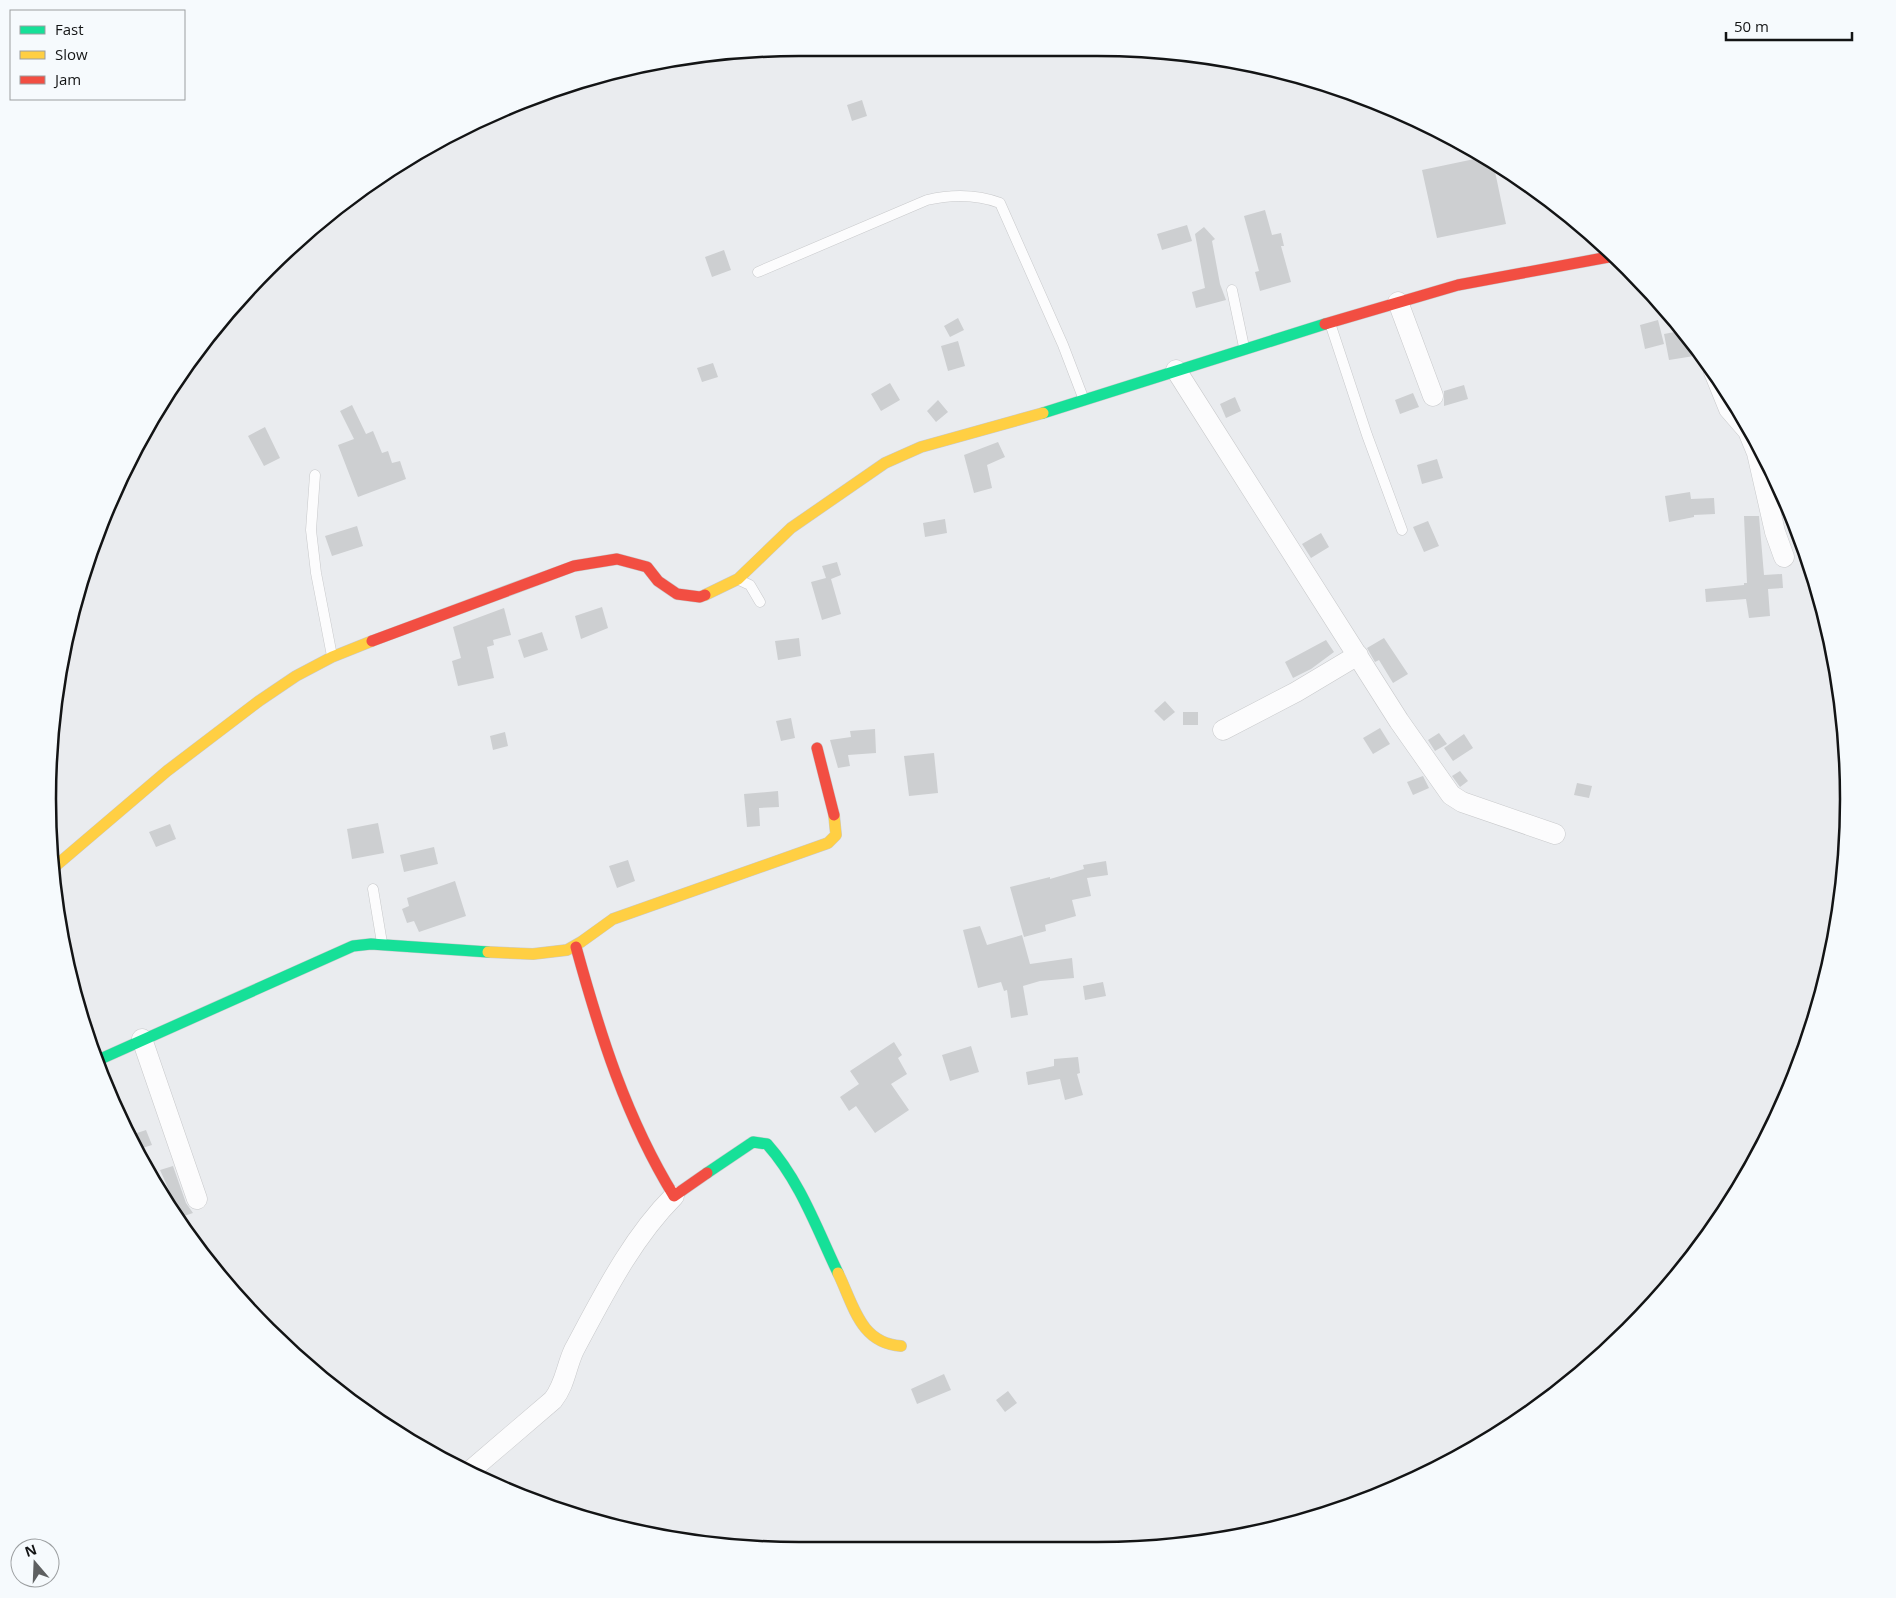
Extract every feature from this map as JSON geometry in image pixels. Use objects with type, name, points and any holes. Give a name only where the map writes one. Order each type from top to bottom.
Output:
[{"type":"street","points":[[60,863],[167,771],[244,712],[296,676],[332,657],[420,622],[574,566],[617,559],[646,567],[658,581],[677,594],[700,597],[738,579],[791,528],[900,455],[921,447],[1084,401],[1244,348],[1458,285],[1605,258]]},
{"type":"street","points":[[1398,302],[1433,396]]},
{"type":"street","points":[[1176,370],[1399,721],[1450,795],[1462,802],[1555,834]]},
{"type":"street","points":[[1760,465],[1768,504],[1784,557]]},
{"type":"street","points":[[1223,730],[1296,692],[1358,655]]},
{"type":"street","points":[[103,1057],[353,946],[364,943],[382,944],[459,949],[502,955],[559,952],[576,947],[613,919],[828,843],[836,835],[836,824],[816,748]]},
{"type":"street","points":[[576,947],[603,1045],[624,1100],[643,1145],[674,1196]]},
{"type":"street","points":[[142,1039],[197,1198]]},
{"type":"street","points":[[475,1467],[541,1412],[557,1395],[573,1353],[622,1263],[652,1218],[674,1196],[753,1142],[767,1144],[782,1161],[798,1188],[866,1331],[872,1338],[885,1345],[901,1346]]},
{"type":"lane","points":[[758,272],[927,200],[945,196],[982,196],[1000,203],[1063,345],[1084,401]]},
{"type":"lane","points":[[1232,290],[1244,348]]},
{"type":"lane","points":[[1330,322],[1367,436],[1402,530]]},
{"type":"lane","points":[[315,474],[310,530],[332,657]]},
{"type":"lane","points":[[738,579],[750,585],[760,602]]},
{"type":"lane","points":[[373,889],[382,944]]},
{"type":"building","points":[[862,100],[867,116],[852,121],[847,105]]},
{"type":"building","points":[[1473,159],[1495,172],[1506,224],[1437,238],[1422,170]]},
{"type":"building","points":[[1265,210],[1272,235],[1281,233],[1284,246],[1281,246],[1291,282],[1260,291],[1255,272],[1259,271],[1244,216]]},
{"type":"building","points":[[1187,225],[1192,241],[1162,250],[1157,234]]},
{"type":"building","points":[[1204,227],[1215,239],[1212,241],[1220,284],[1226,300],[1196,308],[1192,292],[1205,288],[1195,234]]},
{"type":"building","points":[[724,250],[731,270],[712,277],[705,257]]},
{"type":"building","points":[[958,318],[964,330],[950,337],[944,326]]},
{"type":"building","points":[[1658,320],[1664,344],[1645,349],[1640,325]]},
{"type":"building","points":[[1674,332],[1693,356],[1669,360],[1664,334]]},
{"type":"building","points":[[958,341],[965,366],[948,371],[941,346]]},
{"type":"building","points":[[713,363],[718,377],[702,382],[697,368]]},
{"type":"building","points":[[890,383],[900,400],[881,411],[871,394]]},
{"type":"building","points":[[1464,385],[1468,399],[1444,406],[1444,391]]},
{"type":"building","points":[[1413,393],[1419,407],[1400,414],[1395,400]]},
{"type":"building","points":[[1235,397],[1241,411],[1226,418],[1220,404]]},
{"type":"building","points":[[938,400],[948,412],[936,422],[927,411]]},
{"type":"building","points":[[352,405],[366,434],[373,431],[382,453],[388,451],[392,463],[400,461],[406,479],[358,497],[338,445],[354,439],[340,411]]},
{"type":"building","points":[[265,427],[280,458],[264,466],[248,436]]},
{"type":"building","points":[[998,442],[1005,457],[987,465],[992,488],[974,493],[964,455]]},
{"type":"building","points":[[1437,459],[1443,478],[1422,484],[1417,465]]},
{"type":"building","points":[[1690,492],[1691,499],[1714,498],[1715,514],[1694,515],[1694,517],[1669,522],[1665,496]]},
{"type":"building","points":[[1744,516],[1759,516],[1764,575],[1782,574],[1783,588],[1768,589],[1770,616],[1749,618],[1746,599],[1706,602],[1705,589],[1744,585],[1744,583],[1747,583]]},
{"type":"building","points":[[945,519],[947,533],[925,537],[923,523]]},
{"type":"building","points":[[1428,521],[1439,546],[1424,552],[1413,527]]},
{"type":"building","points":[[357,526],[363,546],[332,556],[325,536]]},
{"type":"building","points":[[1321,533],[1329,547],[1311,558],[1302,544]]},
{"type":"building","points":[[837,562],[841,575],[831,579],[841,614],[822,620],[811,582],[826,578],[822,566]]},
{"type":"building","points":[[602,607],[608,628],[581,639],[575,616]]},
{"type":"building","points":[[504,608],[511,635],[493,640],[494,645],[487,647],[494,678],[458,686],[452,661],[461,658],[453,627]]},
{"type":"building","points":[[542,632],[548,650],[524,658],[518,640]]},
{"type":"building","points":[[799,638],[801,656],[778,660],[775,641]]},
{"type":"building","points":[[1384,638],[1408,674],[1393,683],[1379,660],[1375,662],[1367,648]]},
{"type":"building","points":[[1326,640],[1334,652],[1311,669],[1293,678],[1285,662]]},
{"type":"building","points":[[1165,701],[1175,712],[1164,721],[1154,711]]},
{"type":"building","points":[[1183,712],[1198,712],[1198,725],[1183,725]]},
{"type":"building","points":[[791,718],[795,738],[781,741],[776,721]]},
{"type":"building","points":[[1380,728],[1390,744],[1373,754],[1363,738]]},
{"type":"building","points":[[875,729],[876,753],[848,755],[850,766],[838,768],[830,740],[851,737],[850,731]]},
{"type":"building","points":[[505,732],[508,746],[493,750],[490,736]]},
{"type":"building","points":[[1439,733],[1447,744],[1435,751],[1428,740]]},
{"type":"building","points":[[1464,734],[1473,748],[1453,761],[1444,748]]},
{"type":"building","points":[[934,753],[938,793],[909,796],[904,756]]},
{"type":"building","points":[[1460,771],[1468,781],[1460,787],[1452,776]]},
{"type":"building","points":[[1423,776],[1429,788],[1413,795],[1407,782]]},
{"type":"building","points":[[1577,783],[1592,786],[1589,798],[1574,795]]},
{"type":"building","points":[[778,791],[779,807],[759,808],[760,826],[747,827],[744,794]]},
{"type":"building","points":[[378,823],[384,853],[352,859],[347,829]]},
{"type":"building","points":[[170,824],[176,839],[156,847],[149,832]]},
{"type":"building","points":[[434,847],[438,864],[404,872],[400,855]]},
{"type":"building","points":[[628,860],[635,881],[617,888],[609,866]]},
{"type":"building","points":[[1106,861],[1108,875],[1087,878],[1091,896],[1072,900],[1076,916],[1045,925],[1046,931],[1024,937],[1010,887],[1050,877],[1050,879],[1084,869],[1083,865]]},
{"type":"building","points":[[455,881],[466,916],[419,932],[414,921],[407,923],[402,909],[409,906],[407,898]]},
{"type":"building","points":[[980,926],[987,945],[1022,935],[1030,964],[1072,958],[1074,978],[1040,981],[1023,986],[1028,1015],[1011,1018],[1007,990],[1004,991],[1001,982],[978,988],[963,930]]},
{"type":"building","points":[[1103,982],[1106,996],[1085,1000],[1083,986]]},
{"type":"building","points":[[894,1042],[902,1055],[898,1058],[907,1074],[891,1084],[909,1110],[875,1133],[856,1106],[849,1111],[840,1097],[859,1084],[850,1071]]},
{"type":"building","points":[[971,1046],[979,1072],[950,1081],[942,1055]]},
{"type":"building","points":[[1078,1057],[1080,1073],[1077,1074],[1083,1095],[1065,1100],[1060,1079],[1028,1085],[1026,1072],[1054,1066],[1054,1059]]},
{"type":"building","points":[[146,1130],[152,1145],[144,1148],[136,1133]]},
{"type":"building","points":[[173,1166],[186,1203],[193,1213],[184,1216],[172,1197],[160,1170]]},
{"type":"building","points":[[944,1374],[951,1390],[917,1404],[911,1389]]},
{"type":"building","points":[[1008,1391],[1017,1403],[1005,1412],[996,1400]]},
{"type":"traffic: fast","points":[[1043,413],[1325,324]]},
{"type":"traffic: fast","points":[[103,1058],[353,946],[371,944],[488,952]]},
{"type":"traffic: fast","points":[[707,1173],[753,1142],[767,1144],[779,1158],[798,1189],[838,1273]]},
{"type":"traffic: slow","points":[[705,595],[738,579],[791,528],[885,463],[921,447],[1043,413]]},
{"type":"traffic: slow","points":[[60,863],[167,771],[259,701],[296,676],[332,657],[372,641]]},
{"type":"traffic: slow","points":[[488,952],[533,954],[567,950],[613,919],[828,843],[836,835],[834,815]]},
{"type":"traffic: slow","points":[[838,1273],[854,1310],[867,1330],[876,1338],[901,1346]]},
{"type":"traffic: jam","points":[[1325,324],[1458,285],[1605,258]]},
{"type":"traffic: jam","points":[[372,641],[574,566],[617,559],[647,567],[658,581],[677,594],[700,597],[705,595]]},
{"type":"traffic: jam","points":[[817,748],[834,815]]},
{"type":"traffic: jam","points":[[576,947],[605,1043],[628,1106],[674,1196],[707,1173]]}]
